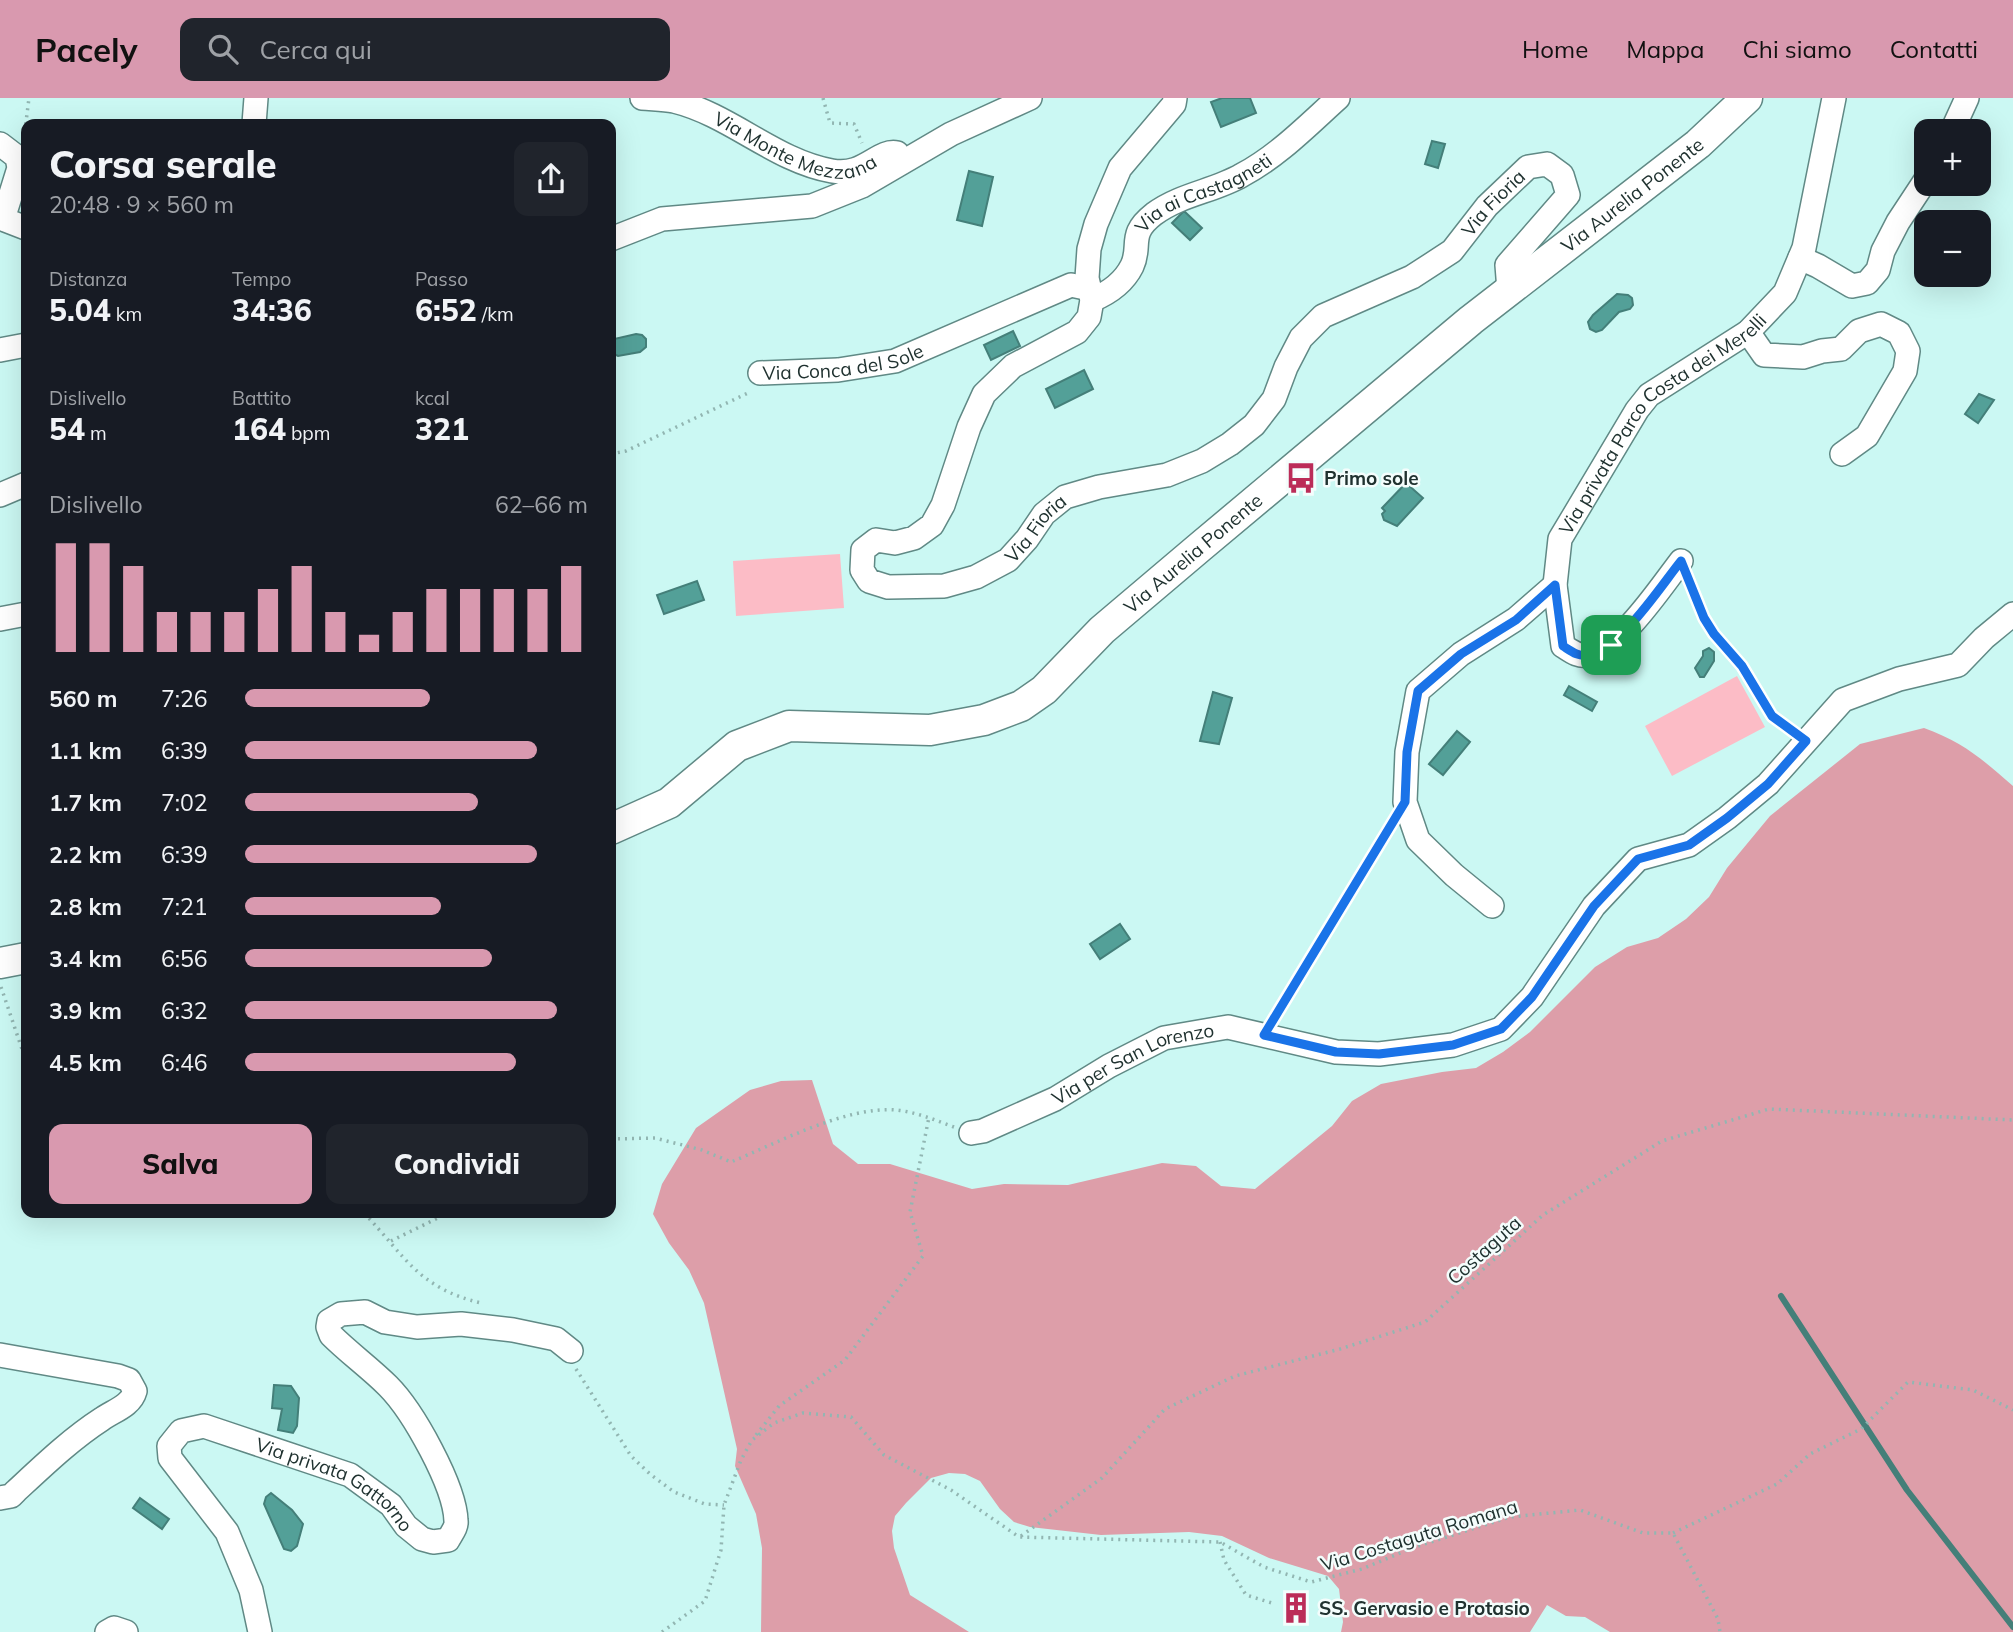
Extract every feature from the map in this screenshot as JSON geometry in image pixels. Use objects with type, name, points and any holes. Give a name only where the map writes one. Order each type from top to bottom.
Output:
[{"type":"main road","name":"Via Aurelia Ponente","points":[[616,827],[669,803],[737,746],[789,726],[930,730],[984,720],[1021,706],[1044,690],[1102,630],[1509,290],[1698,144],[1747,98]]},
{"type":"main road","points":[[0,963],[21,959]]},
{"type":"street","points":[[254,119],[256,98]]},
{"type":"street","name":"Via Monte Mezzana","points":[[642,98],[674,101],[703,112],[801,163],[841,172],[861,169],[885,153],[892,152],[897,153],[902,162]]},
{"type":"street","points":[[616,237],[662,219],[812,206],[862,186],[951,134],[1030,98]]},
{"type":"street","name":"Via Fioria","points":[[1175,98],[1174,104],[1120,168],[1096,224],[1089,249],[1089,317],[1077,331],[1013,366],[984,394],[969,426],[943,505],[932,525],[914,538],[895,542],[876,540],[863,550],[862,570],[869,581],[888,587],[910,588],[944,586],[976,577],[1008,560],[1044,514],[1065,497],[1099,487],[1167,475],[1202,461],[1230,444],[1254,425],[1274,399],[1301,338],[1323,316],[1412,277],[1452,251],[1487,206],[1528,167],[1548,164],[1562,175],[1568,195],[1507,265],[1509,290]]},
{"type":"street","name":"Via ai Castagneti","points":[[1091,294],[1110,292],[1132,265],[1137,233],[1154,214],[1193,194],[1241,177],[1272,156],[1338,98]]},
{"type":"street","name":"Via privata Parco Costa dei Merelli","points":[[1681,561],[1611,645],[1588,655],[1574,654],[1563,646],[1555,585],[1560,539],[1637,410],[1649,396],[1748,332],[1785,293],[1804,248],[1834,98]]},
{"type":"street","points":[[1957,119],[1967,98]]},
{"type":"street","points":[[0,144],[17,157],[19,168],[1,219],[21,226]]},
{"type":"street","points":[[1800,258],[1852,286],[1867,283],[1878,270],[1883,251],[1915,196]]},
{"type":"street","name":"Via Conca del Sole","points":[[760,373],[838,370],[895,361],[1071,285],[1091,294]]},
{"type":"street","points":[[1748,332],[1764,355],[1803,357],[1841,349],[1859,331],[1881,324],[1899,333],[1908,351],[1905,371],[1867,436],[1842,454]]},
{"type":"street","points":[[0,350],[21,346]]},
{"type":"street","points":[[0,495],[21,486]]},
{"type":"street","points":[[1492,905],[1454,875],[1418,840],[1405,802],[1407,752],[1418,691],[1461,654],[1516,620],[1555,585]]},
{"type":"street","name":"Via per San Lorenzo","points":[[971,1133],[983,1131],[1055,1099],[1109,1066],[1164,1038],[1228,1027],[1336,1052],[1379,1054],[1453,1045],[1501,1029],[1532,997],[1594,906],[1638,859],[1689,845],[1727,818],[1768,784],[1843,700],[1899,680],[1958,665],[1984,638],[2013,614]]},
{"type":"street","points":[[0,619],[21,615]]},
{"type":"street","name":"Via privata Gattorno","points":[[260,1632],[251,1590],[227,1532],[170,1458],[169,1446],[181,1432],[204,1426],[350,1475],[391,1505],[406,1526],[422,1539],[433,1542],[448,1540],[457,1524],[453,1504],[416,1422],[389,1388],[331,1335],[329,1321],[341,1314],[365,1312],[385,1322],[417,1327],[461,1324],[513,1330],[563,1345]]},
{"type":"street","points":[[0,1355],[118,1376],[129,1380],[135,1391],[133,1398],[126,1404],[73,1440],[11,1496],[0,1498]]},
{"type":"street","points":[[107,1632],[114,1628],[126,1632]]},
{"type":"path","points":[[26,119],[29,98]]},
{"type":"path","points":[[823,98],[830,122],[855,124],[870,164]]},
{"type":"path","points":[[19,168],[21,154]]},
{"type":"path","name":"Via Conca del Sole","points":[[616,453],[626,451],[762,386],[760,373]]},
{"type":"path","points":[[1681,561],[1704,618],[1714,634],[1742,666],[1772,716],[1806,741]]},
{"type":"path","points":[[1264,1035],[1405,802]]},
{"type":"path","points":[[1,986],[21,1046]]},
{"type":"path","name":"Costaguta","points":[[1019,1537],[1102,1478],[1164,1409],[1235,1376],[1340,1349],[1425,1322],[1543,1215],[1662,1141],[1769,1109],[2013,1120]]},
{"type":"path","points":[[616,1139],[655,1138],[702,1150],[731,1162],[847,1115],[895,1110],[929,1117],[971,1133]]},
{"type":"path","points":[[662,1632],[705,1601],[721,1550],[724,1505],[741,1460],[752,1440],[779,1406],[845,1360],[923,1256],[910,1213],[929,1117]]},
{"type":"path","points":[[369,1218],[391,1241],[396,1252],[434,1286],[463,1299],[490,1305]]},
{"type":"path","points":[[391,1241],[439,1218]]},
{"type":"path","points":[[563,1345],[631,1456],[674,1492],[705,1504],[724,1505]]},
{"type":"path","points":[[1720,1632],[1718,1619],[1673,1532],[1777,1484],[1811,1454],[1861,1429],[1908,1382],[1973,1390],[2013,1410]]},
{"type":"path","points":[[752,1440],[774,1423],[803,1413],[851,1416],[884,1455],[951,1490],[1019,1537]]},
{"type":"path","name":"Via Costaguta Romana","points":[[1019,1537],[1220,1542],[1264,1567],[1311,1582],[1362,1569],[1412,1548],[1510,1517],[1580,1510],[1643,1533],[1673,1532]]},
{"type":"path","points":[[1220,1542],[1224,1560],[1246,1595],[1272,1603]]},
{"type":"shaded area","points":[[1222,98],[1250,98],[1256,113],[1221,127],[1211,102]]},
{"type":"shaded area","points":[[1432,141],[1445,144],[1438,168],[1425,164]]},
{"type":"shaded area","points":[[969,171],[993,177],[982,226],[957,220]]},
{"type":"shaded area","points":[[1184,211],[1202,228],[1190,240],[1172,223]]},
{"type":"shaded area","points":[[1617,294],[1632,298],[1633,305],[1630,309],[1619,312],[1602,330],[1596,332],[1590,329],[1588,322],[1593,315]]},
{"type":"shaded area","points":[[1013,331],[1020,346],[991,360],[984,345]]},
{"type":"shaded area","points":[[642,335],[646,339],[646,347],[640,352],[618,356],[616,339]]},
{"type":"shaded area","points":[[1084,370],[1093,389],[1055,408],[1046,389]]},
{"type":"shaded area","points":[[1979,394],[1994,400],[1978,423],[1965,414]]},
{"type":"shaded area","points":[[1406,483],[1423,498],[1397,526],[1384,520],[1382,514],[1385,511],[1382,508]]},
{"type":"shaded area","points":[[840,554],[844,608],[736,616],[733,561]]},
{"type":"shaded area","points":[[697,581],[704,600],[664,614],[657,595]]},
{"type":"shaded area","points":[[1709,648],[1714,652],[1714,661],[1704,677],[1700,677],[1695,668],[1703,656],[1703,651]]},
{"type":"shaded area","points":[[1737,676],[1765,727],[1672,776],[1645,726]]},
{"type":"shaded area","points":[[1569,686],[1597,702],[1592,711],[1564,695]]},
{"type":"shaded area","points":[[1213,692],[1232,698],[1219,744],[1200,741]]},
{"type":"shaded area","points":[[1924,728],[1972,752],[2013,786],[2013,1632],[1610,1632],[1585,1617],[1566,1616],[1547,1605],[1530,1632],[1341,1632],[1343,1622],[1339,1589],[1328,1576],[1269,1558],[1222,1536],[1189,1532],[1101,1535],[1030,1527],[1014,1522],[1000,1509],[980,1481],[965,1474],[949,1473],[931,1478],[895,1516],[892,1531],[894,1548],[910,1595],[969,1632],[761,1632],[762,1548],[756,1514],[735,1466],[737,1449],[704,1303],[689,1270],[669,1243],[653,1214],[662,1184],[696,1128],[750,1090],[781,1081],[812,1080],[833,1144],[858,1164],[890,1164],[972,1189],[1004,1184],[1068,1185],[1162,1163],[1196,1166],[1221,1186],[1255,1189],[1332,1126],[1352,1101],[1381,1084],[1476,1068],[1503,1052],[1530,1032],[1595,967],[1627,947],[1658,938],[1686,919],[1709,897],[1727,868],[1770,816],[1860,744]]},
{"type":"shaded area","points":[[1457,731],[1470,742],[1443,775],[1429,764]]},
{"type":"shaded area","points":[[1120,924],[1130,939],[1100,959],[1090,944]]},
{"type":"shaded area","points":[[274,1385],[291,1386],[299,1398],[297,1426],[293,1433],[278,1430],[282,1409],[272,1408]]},
{"type":"shaded area","points":[[271,1493],[292,1510],[303,1524],[297,1546],[291,1551],[284,1549],[264,1504]]},
{"type":"shaded area","points":[[140,1498],[169,1519],[162,1529],[133,1508]]},
{"type":"waterway","points":[[1781,1296],[1907,1490],[2013,1627]]},
{"type":"place","name":"Primo sole","points":[[1301,478]]},
{"type":"place","name":"SS. Gervasio e Protasio","points":[[1296,1608]]},
{"type":"route","points":[[1681,561],[1704,618],[1714,634],[1742,666],[1772,716],[1806,741],[1768,784],[1689,845],[1638,859],[1594,906],[1532,997],[1501,1029],[1453,1045],[1379,1054],[1336,1052],[1264,1035],[1405,802],[1407,752],[1418,691],[1461,654],[1516,620],[1555,585],[1563,646],[1574,654],[1588,655],[1611,645],[1681,561]]}]
